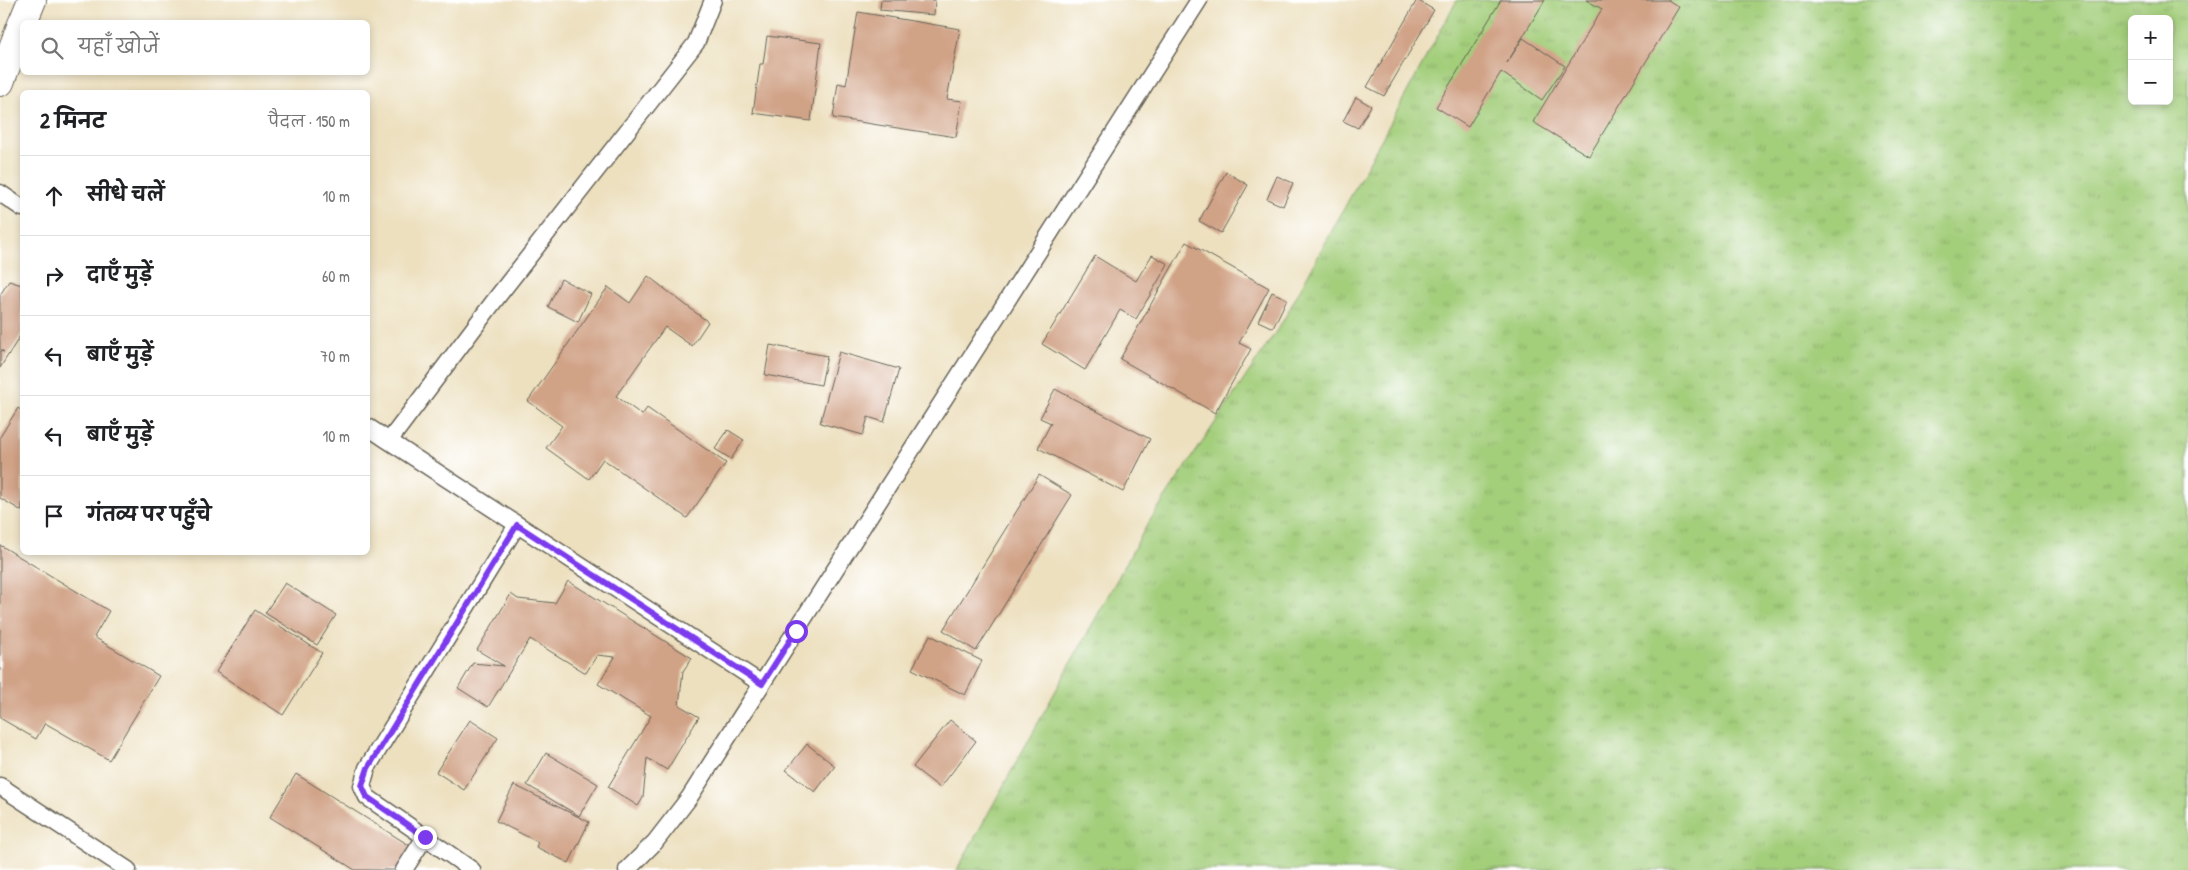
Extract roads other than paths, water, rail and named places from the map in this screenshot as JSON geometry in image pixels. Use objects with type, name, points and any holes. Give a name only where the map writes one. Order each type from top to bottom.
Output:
[{"type":"street","points":[[24,20],[32,0]]},
{"type":"street","points":[[0,82],[20,31]]},
{"type":"lane","points":[[389,441],[498,296],[696,43],[713,0]]},
{"type":"lane","points":[[627,870],[655,842],[689,798],[1199,0]]},
{"type":"lane","points":[[0,193],[20,207]]},
{"type":"lane","points":[[370,428],[762,684]]},
{"type":"lane","points":[[472,870],[367,797],[362,786],[368,768],[517,525]]},
{"type":"lane","points":[[0,786],[128,870]]},
{"type":"lane","points":[[404,870],[425,837]]}]
